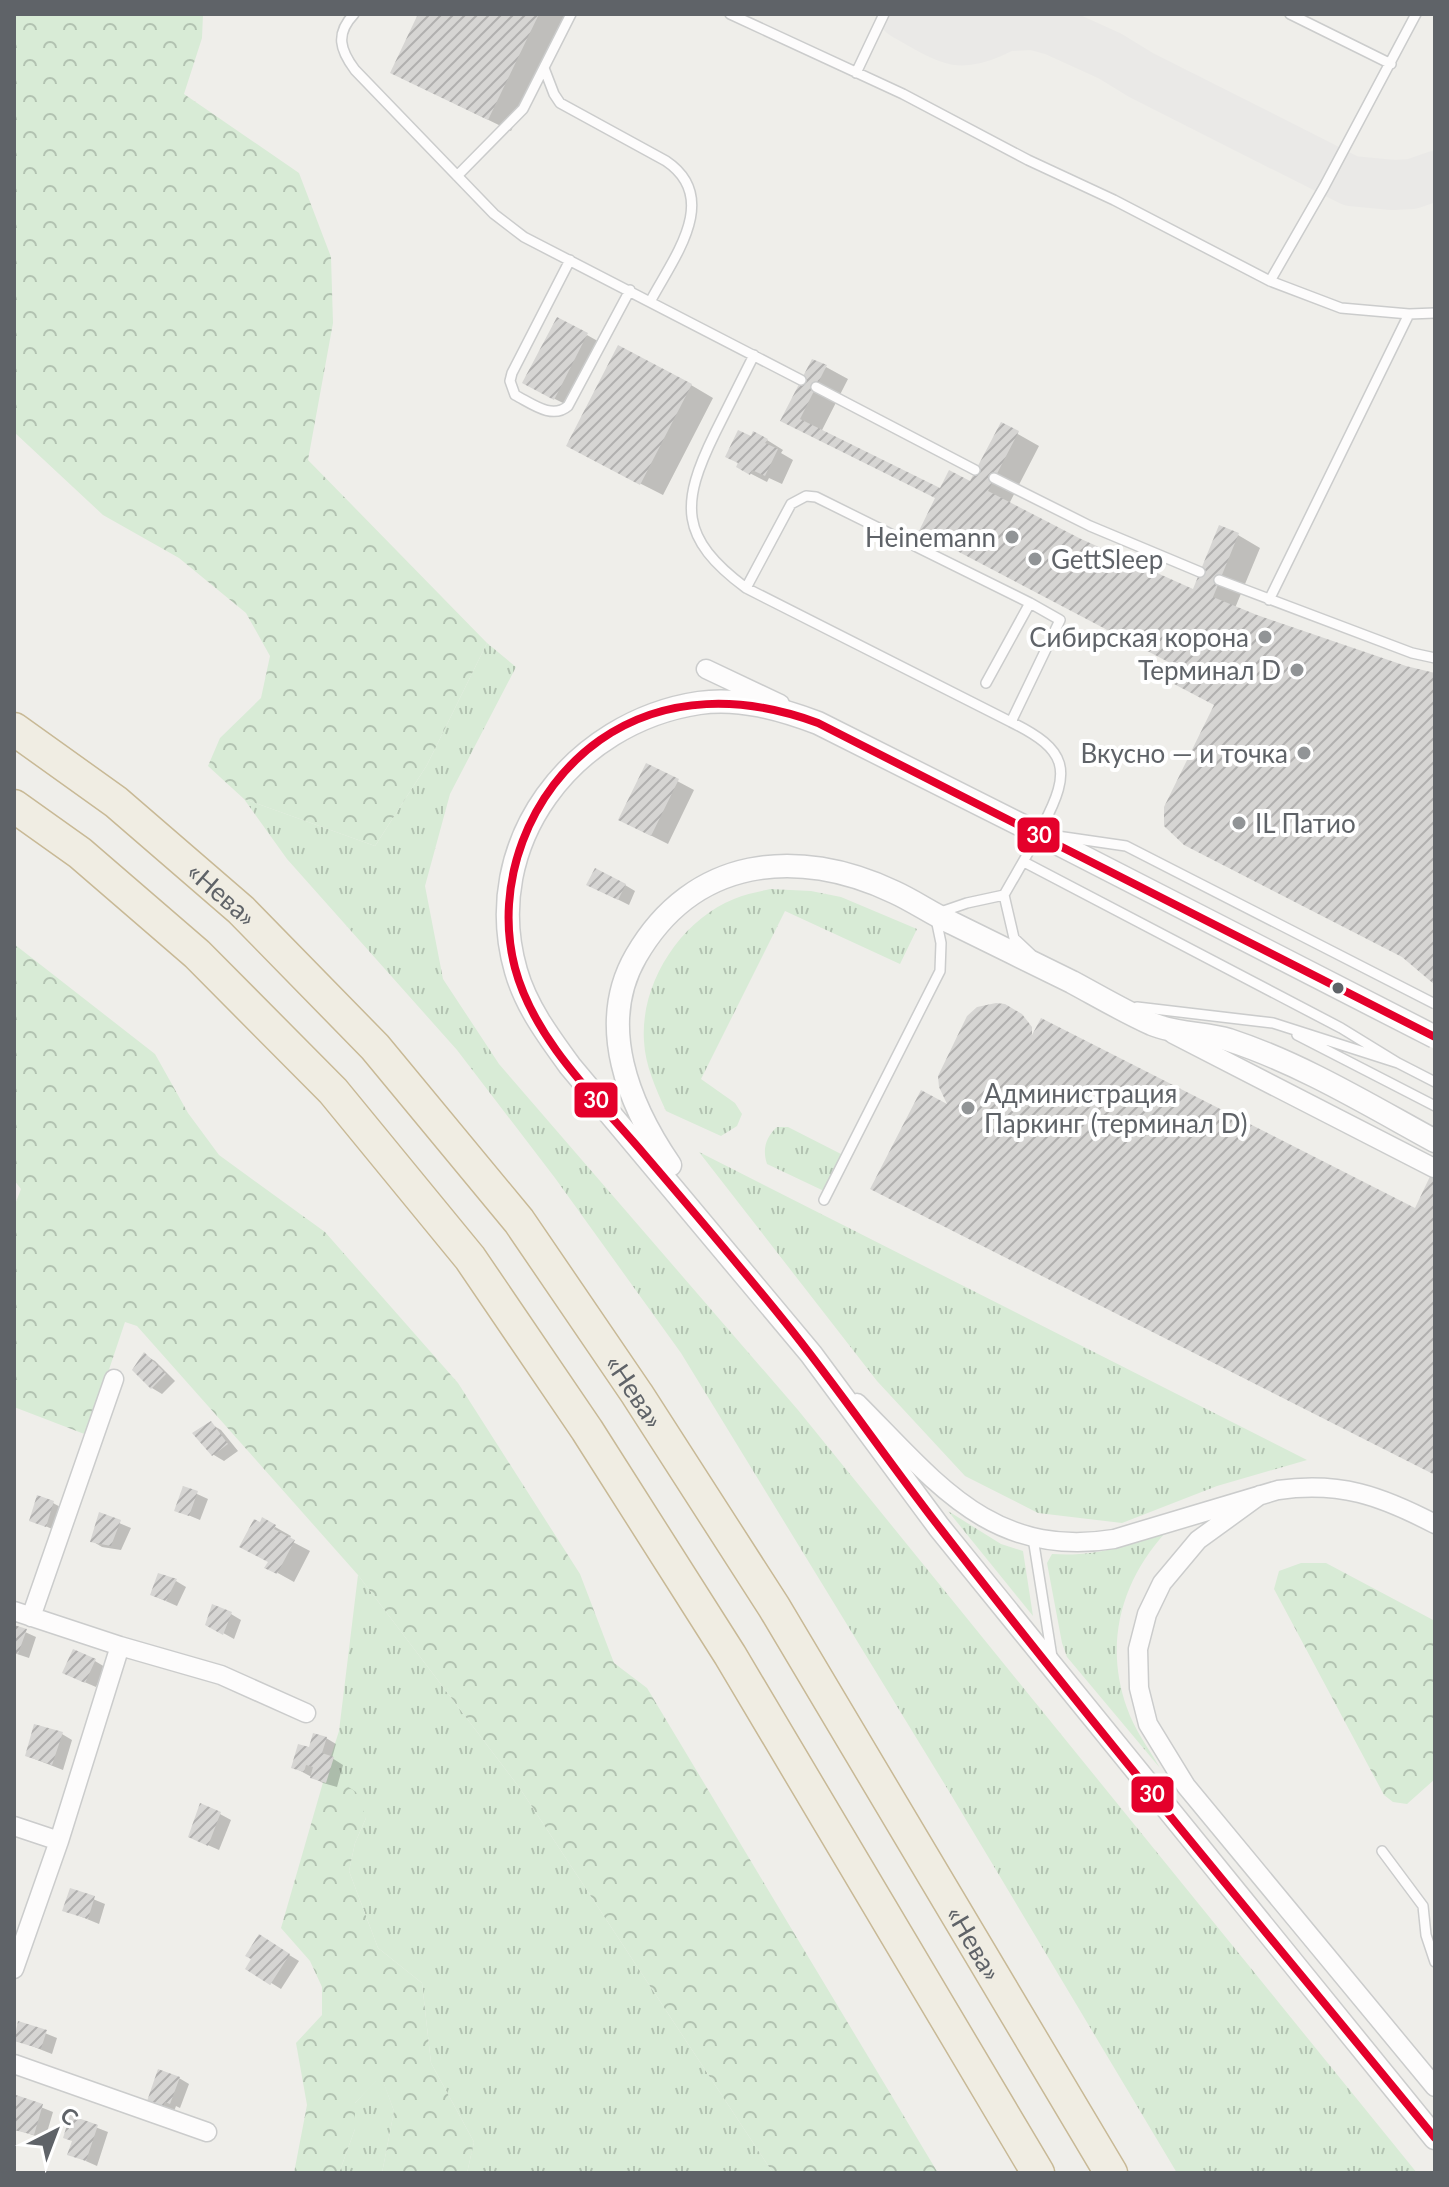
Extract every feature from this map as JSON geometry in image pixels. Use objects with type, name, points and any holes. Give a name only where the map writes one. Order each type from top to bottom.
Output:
[{"type":"highway","name":"«Нева»","points":[[14,729],[116,802],[241,910],[375,1047],[519,1221],[637,1394],[774,1607],[1111,2173]]},
{"type":"highway","points":[[14,806],[80,853],[207,964],[333,1091],[470,1258],[587,1430],[730,1655],[1038,2173]]},
{"type":"street","points":[[706,669],[1037,833],[1435,1037]]},
{"type":"street","points":[[818,723],[788,712],[731,702],[701,703],[674,708],[622,727],[599,741],[556,782],[529,825],[511,882],[511,945],[524,993],[550,1039],[570,1066],[811,1354],[939,1527],[1435,2138]]},
{"type":"street","points":[[728,1252],[651,1138],[627,1086],[621,1060],[620,1010],[634,959],[663,918],[682,900],[705,885],[749,868],[798,865],[824,869],[893,891],[1434,1168]]},
{"type":"street","points":[[1155,1025],[1228,1040],[1286,1062],[1435,1141]]},
{"type":"street","points":[[811,1354],[852,1399],[950,1494],[988,1522],[1033,1538],[1070,1544],[1114,1539],[1260,1495],[1324,1486],[1377,1497],[1435,1524]]},
{"type":"street","points":[[114,1379],[22,1614],[221,1675],[306,1713]]},
{"type":"street","points":[[1260,1495],[1198,1540],[1162,1583],[1147,1614],[1138,1649],[1139,1688],[1148,1724],[1186,1786],[1435,2087]]},
{"type":"street","points":[[14,1969],[59,1841],[120,1646]]},
{"type":"street","points":[[14,1826],[59,1841]]},
{"type":"street","points":[[14,2064],[207,2132]]},
{"type":"lane","points":[[354,14],[341,32],[344,54],[355,70],[494,214],[514,229],[570,260],[801,380]]},
{"type":"lane","points":[[457,176],[523,109],[571,14]]},
{"type":"lane","points":[[730,14],[903,94],[1270,281],[1341,308],[1435,313]]},
{"type":"lane","points":[[856,73],[884,14]]},
{"type":"lane","points":[[1290,14],[1391,64]]},
{"type":"lane","points":[[1270,281],[1416,14]]},
{"type":"lane","points":[[544,68],[560,103],[666,161],[678,169],[687,183],[691,193],[691,221],[651,300]]},
{"type":"lane","points":[[570,260],[512,373],[510,381],[515,395],[551,413],[568,406],[630,290]]},
{"type":"lane","points":[[1269,600],[1409,314]]},
{"type":"lane","points":[[754,355],[693,485],[690,503],[693,525],[701,544],[713,560],[746,588],[1045,742],[1062,770],[1061,785],[1024,862],[1004,895],[1014,938],[1057,975],[1143,1009],[1187,1011],[1273,1023],[1398,1063]]},
{"type":"lane","points":[[816,387],[975,470]]},
{"type":"lane","points":[[994,478],[1090,526],[1200,572]]},
{"type":"lane","points":[[746,588],[791,504],[806,496],[816,497],[1030,603],[1060,620],[1011,722]]},
{"type":"lane","points":[[1219,580],[1412,653],[1435,658]]},
{"type":"lane","points":[[986,683],[1030,603]]},
{"type":"lane","points":[[1037,833],[1126,846],[1435,1004]]},
{"type":"lane","points":[[1024,862],[1341,1028],[1435,1082]]},
{"type":"lane","points":[[824,1200],[940,971],[941,943],[935,914],[1004,895]]},
{"type":"lane","points":[[1273,1023],[1435,1106]]},
{"type":"lane","points":[[1033,1538],[1055,1672]]},
{"type":"lane","points":[[1382,1851],[1423,1906],[1426,1935],[1435,1962]]},
{"type":"green space","points":[[14,14],[203,14],[202,38],[184,94],[299,173],[331,257],[333,323],[308,460],[487,643],[427,765],[375,846],[244,799],[208,766],[220,738],[261,698],[270,656],[246,613],[179,558],[103,515],[14,432]]},
{"type":"green space","points":[[487,643],[516,667],[450,794],[425,886],[443,979],[499,1064],[798,1410],[1417,2173],[1177,2173],[950,1793],[681,1353],[555,1178],[457,1050],[287,859],[244,799],[375,846],[427,765]]},
{"type":"green space","points":[[770,889],[811,891],[841,897],[917,929],[900,964],[785,911],[701,1079],[735,1103],[742,1114],[737,1126],[721,1136],[666,1111],[646,1059],[645,1019],[649,997],[668,956],[697,922],[738,897]]},
{"type":"green space","points":[[14,944],[155,1054],[188,1113],[219,1155],[325,1232],[458,1383],[580,1574],[614,1663],[647,1688],[938,2173],[773,2173],[519,1787],[358,1575],[137,1326],[125,1322],[87,1435],[14,1407],[14,1207],[21,1189],[14,1180]]},
{"type":"green space","points":[[777,1127],[788,1127],[843,1155],[824,1191],[767,1164],[766,1144]]},
{"type":"green space","points":[[699,1152],[1307,1460],[1217,1486],[1122,1523],[1038,1513],[965,1476],[877,1381]]},
{"type":"green space","points":[[948,1511],[1001,1544],[1023,1551],[1033,1616]]},
{"type":"green space","points":[[1166,1532],[1150,1551],[1128,1592],[1117,1637],[1120,1684],[1127,1708],[1160,1768],[1067,1657],[1047,1563],[1052,1554],[1097,1552]]},
{"type":"green space","points":[[1301,1563],[1326,1563],[1435,1621],[1435,1779],[1407,1804],[1393,1802],[1384,1795],[1274,1589],[1279,1571]]},
{"type":"green space","points":[[358,1575],[519,1787],[773,2173],[467,2173],[474,2142],[431,2063],[422,1983],[378,1948],[349,1871],[355,1843],[366,1818],[326,1772],[339,1731]]},
{"type":"green space","points":[[326,1772],[356,1792],[366,1818],[355,1843],[349,1871],[378,1948],[422,1983],[431,2063],[474,2142],[467,2173],[382,2173],[394,2111],[381,2076],[355,2103],[355,2129],[339,2173],[294,2173],[307,2105],[296,2043],[322,2015],[322,1987],[310,1961],[281,1928]]},
{"type":"green space","points":[[381,2075],[394,2111],[382,2173],[339,2173],[355,2129],[355,2103]]},
{"type":"building","points":[[418,14],[539,14],[488,120],[390,73]]},
{"type":"building","points":[[557,317],[588,333],[554,400],[522,383]]},
{"type":"building","points":[[618,345],[692,384],[640,485],[566,446]]},
{"type":"building","name":"Терминал D","points":[[812,359],[827,365],[800,419],[940,488],[949,470],[970,481],[1001,422],[1019,431],[988,491],[1081,539],[1193,589],[1219,525],[1239,533],[1213,597],[1257,615],[1435,673],[1435,985],[1402,957],[1184,845],[1164,826],[1164,807],[1214,705],[1174,684],[1174,665],[919,531],[935,498],[780,421]]},
{"type":"building","points":[[738,430],[751,436],[753,431],[768,439],[765,443],[778,449],[765,476],[752,470],[750,475],[736,467],[738,463],[725,457]]},
{"type":"building","points":[[646,763],[679,779],[651,836],[618,820]]},
{"type":"building","points":[[595,868],[626,884],[618,900],[586,885]]},
{"type":"building","points":[[1005,1004],[1022,1014],[1032,1027],[1032,1035],[1041,1018],[1415,1208],[1435,1166],[1435,1475],[870,1189],[921,1090],[947,1104],[939,1087],[938,1076],[967,1016],[977,1007]]},
{"type":"building","points":[[144,1352],[166,1374],[151,1389],[132,1370]]},
{"type":"building","points":[[211,1421],[228,1444],[212,1456],[192,1433]]},
{"type":"building","points":[[183,1486],[198,1491],[189,1516],[174,1511]]},
{"type":"building","points":[[37,1495],[54,1501],[46,1527],[29,1521]]},
{"type":"building","points":[[99,1512],[121,1520],[111,1546],[90,1542]]},
{"type":"building","points":[[262,1517],[276,1525],[274,1529],[295,1540],[277,1574],[264,1568],[268,1562],[239,1547],[254,1519],[260,1522]]},
{"type":"building","points":[[158,1573],[177,1579],[166,1601],[150,1595]]},
{"type":"building","points":[[212,1604],[232,1612],[223,1635],[205,1625]]},
{"type":"building","points":[[14,1625],[27,1629],[18,1654],[14,1652]]},
{"type":"building","points":[[73,1649],[96,1659],[85,1683],[62,1673]]},
{"type":"building","points":[[34,1724],[63,1732],[52,1765],[25,1756]]},
{"type":"building","points":[[313,1733],[327,1737],[322,1753],[334,1757],[326,1783],[310,1778],[313,1767],[306,1765],[304,1772],[291,1768],[298,1744],[309,1747]]},
{"type":"building","points":[[200,1803],[221,1812],[208,1846],[188,1837]]},
{"type":"building","points":[[70,1888],[95,1896],[88,1919],[62,1911]]},
{"type":"building","points":[[259,1934],[290,1954],[270,1985],[245,1969],[251,1959],[245,1956]]},
{"type":"building","points":[[18,2021],[47,2030],[41,2049],[14,2041]]},
{"type":"building","points":[[158,2069],[180,2077],[170,2104],[165,2102],[162,2109],[146,2104]]},
{"type":"building","points":[[16,2095],[43,2104],[34,2135],[14,2130]]},
{"type":"building","points":[[70,2115],[98,2125],[86,2161],[67,2155],[72,2141],[63,2138]]},
{"type":"taxiway","points":[[903,14],[956,40],[991,33],[1020,14]]},
{"type":"taxiway","points":[[1008,26],[1034,25],[1055,31],[1110,56],[1141,75],[1351,181],[1412,184],[1435,176]]},
{"type":"transit line","name":"30","points":[[1435,1037],[818,723],[762,708],[734,704],[679,707],[625,725],[600,740],[575,761],[536,812],[514,872],[509,904],[509,936],[515,968],[524,994],[552,1044],[785,1322],[940,1528],[1062,1682],[1435,2138]]},
{"type":"place","name":"Heinemann","points":[[1012,537]]},
{"type":"place","name":"GettSleep","points":[[1035,559]]},
{"type":"place","name":"Сибирская корона","points":[[1265,637]]},
{"type":"place","name":"Терминал D","points":[[1297,670]]},
{"type":"place","name":"Вкусно — и точка","points":[[1304,753]]},
{"type":"place","name":"IL Патио","points":[[1239,823]]},
{"type":"place","name":"Администрация Паркинг (терминал D)","points":[[968,1108]]}]
